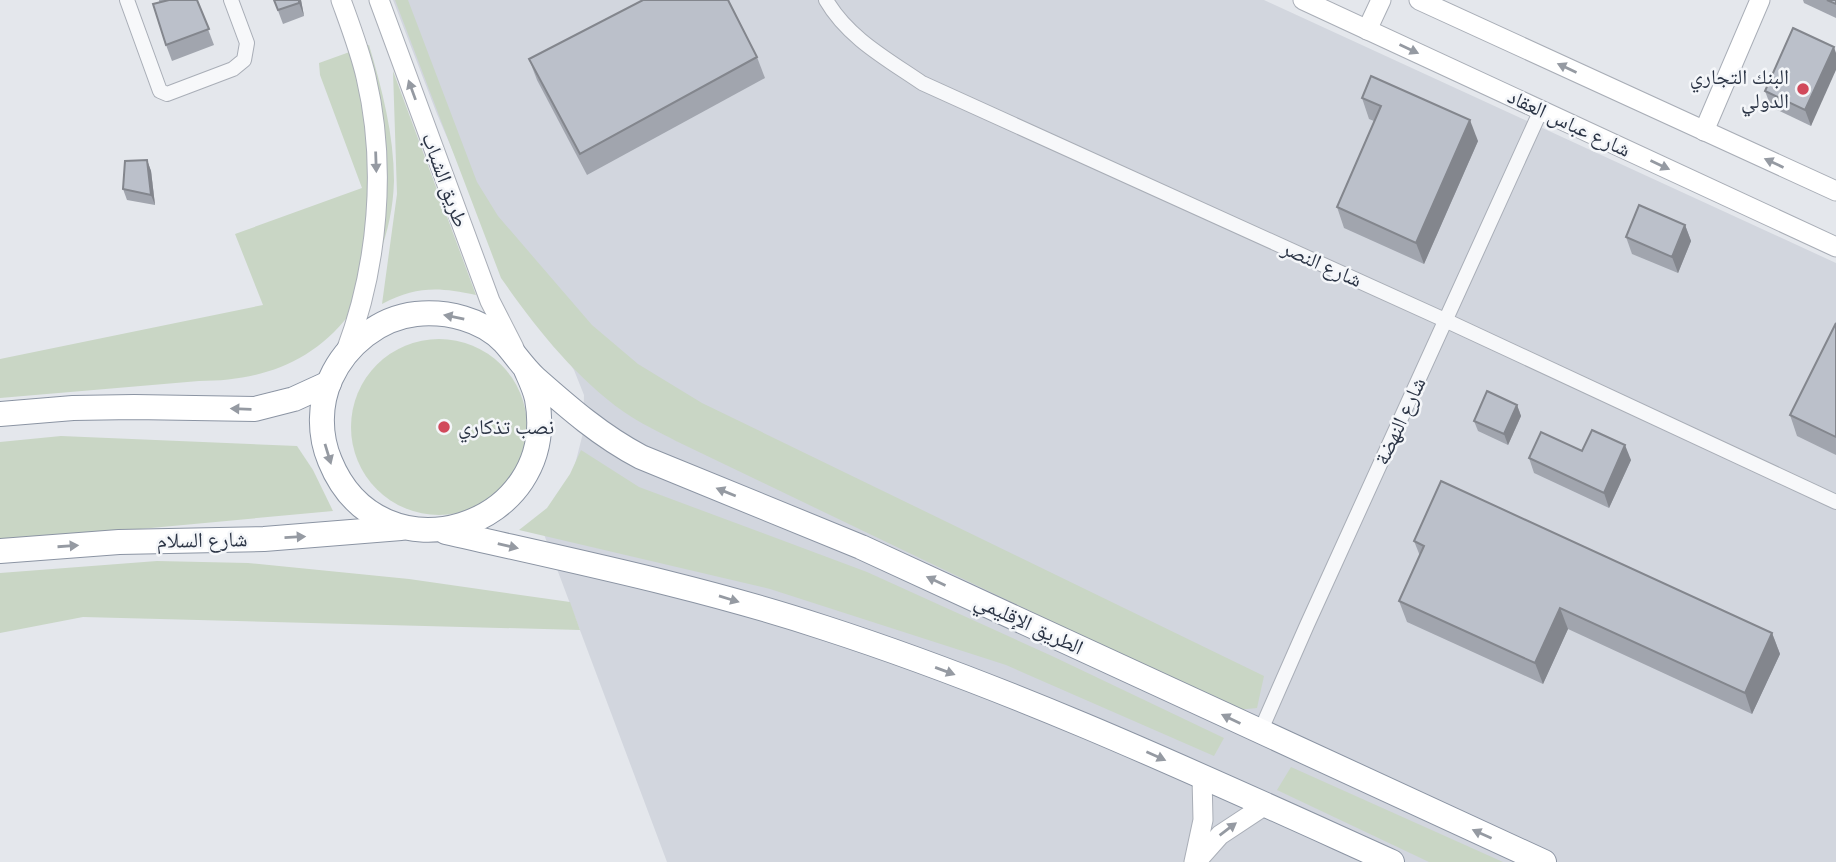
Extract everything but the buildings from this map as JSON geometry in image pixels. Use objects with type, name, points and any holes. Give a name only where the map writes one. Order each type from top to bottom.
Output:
[{"type":"highway","points":[[442,531],[472,523],[498,508],[519,486],[533,459],[539,429],[537,398],[522,364],[502,339],[481,325],[457,316],[432,313],[407,315],[383,323],[362,337],[344,355],[329,383],[323,405],[322,428],[326,451],[334,472],[347,492],[363,508],[383,520],[405,528],[442,531],[706,592],[825,628],[1108,734],[1392,862]]},
{"type":"highway","name":"الطريق الإقليمي","points":[[522,364],[585,422],[611,442],[641,457],[861,547],[1544,862]]},
{"type":"highway","points":[[0,414],[73,408],[134,407],[255,410],[294,399],[329,383]]},
{"type":"highway","name":"شارع السلام","points":[[0,551],[119,542],[304,537],[405,528]]},
{"type":"street","points":[[127,0],[156,82],[160,91],[167,94],[233,69],[244,60],[247,43],[232,0]]},
{"type":"street","points":[[341,0],[366,77],[373,117],[376,175],[368,269],[359,313],[344,355]]},
{"type":"street","name":"طريق الشباب","points":[[379,0],[485,288],[522,364]]},
{"type":"street","name":"شارع النصر","points":[[826,0],[843,23],[868,47],[922,83],[1447,321],[1836,502]]},
{"type":"street","name":"شارع عباس العقاد","points":[[1303,0],[1836,247]]},
{"type":"street","points":[[1367,30],[1381,0]]},
{"type":"street","points":[[1419,0],[1704,131],[1835,187]]},
{"type":"street","points":[[1704,131],[1760,0]]},
{"type":"street","name":"شارع النهضة","points":[[1260,732],[1541,110]]},
{"type":"street","points":[[1195,862],[1203,820],[1202,777]]},
{"type":"street","points":[[1195,862],[1225,831],[1267,804]]},
{"type":"shaded area","points":[[393,0],[1264,0],[1836,263],[1836,862],[667,862],[542,529],[569,488],[583,433],[584,395],[574,370],[562,351],[506,275],[437,114]]},
{"type":"green space","points":[[395,0],[408,0],[477,182],[498,216],[592,325],[638,364],[702,403],[1264,676],[1257,708],[1236,710],[676,441],[630,416],[606,398],[557,350],[501,278]]},
{"type":"green space","points":[[369,45],[390,129],[394,181],[392,201],[385,239],[365,294],[334,332],[301,357],[263,373],[242,378],[0,398],[0,359],[263,305],[235,234],[362,188],[320,75],[319,63]]},
{"type":"green space","points":[[393,71],[476,295],[439,290],[417,291],[382,304],[397,194]]},
{"type":"green space","points":[[439,339],[473,345],[501,365],[521,393],[527,427],[521,461],[501,489],[473,509],[439,515],[405,509],[377,489],[357,461],[351,427],[357,393],[377,365],[405,345]]},
{"type":"green space","points":[[61,436],[297,446],[313,470],[333,511],[0,542],[0,442]]},
{"type":"green space","points":[[581,450],[639,487],[867,572],[1224,738],[1214,756],[1006,665],[770,589],[519,530],[547,508],[570,474]]},
{"type":"green space","points":[[157,561],[248,563],[409,579],[570,602],[580,630],[83,617],[0,633],[0,573]]},
{"type":"green space","points":[[1291,767],[1503,862],[1429,862],[1277,790]]},
{"type":"place","name":"البنك التجاري الدولي","points":[[1803,89]]},
{"type":"place","name":"نصب تذكاري","points":[[444,427]]}]
